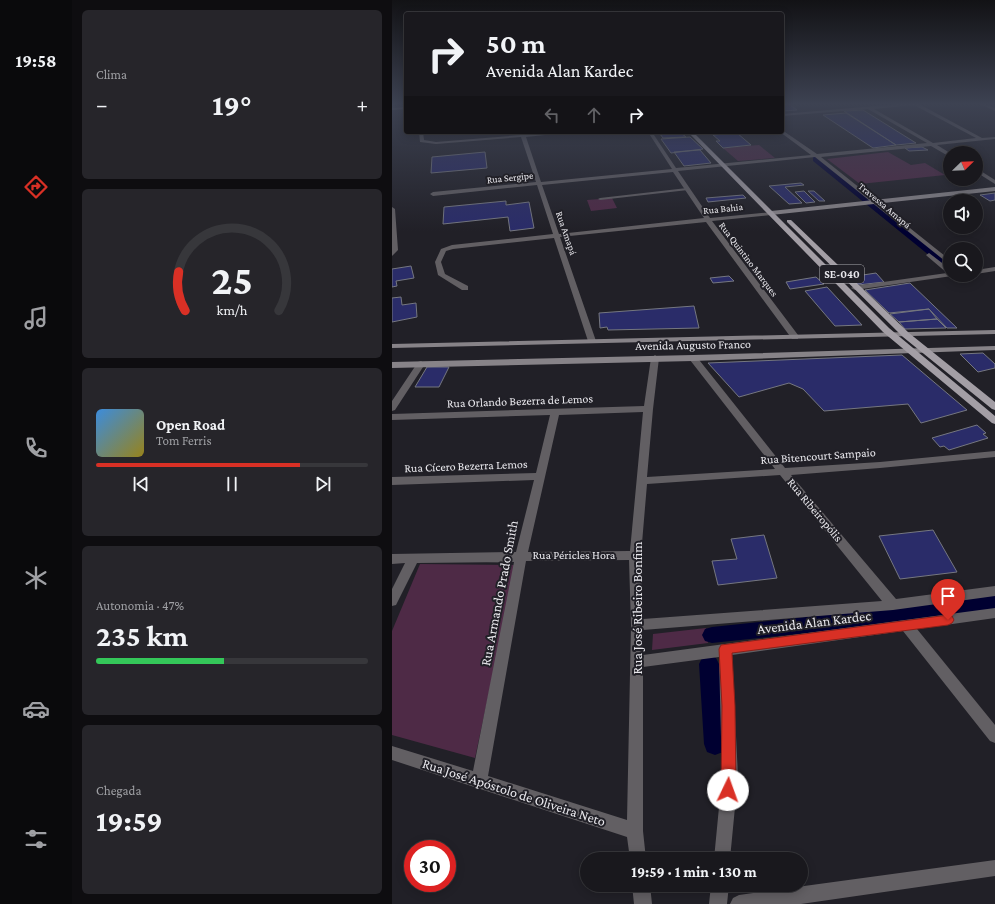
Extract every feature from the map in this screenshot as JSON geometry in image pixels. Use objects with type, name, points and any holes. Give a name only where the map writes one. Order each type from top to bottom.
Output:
[{"type":"main road","name":"SE-040","points":[[707,146],[726,162],[771,213],[892,336],[995,421]]},
{"type":"main road","points":[[732,164],[740,172]]},
{"type":"main road","name":"Rua Bahia","points":[[771,213],[995,189]]},
{"type":"main road","name":"SE-040","points":[[772,204],[855,288],[906,335],[995,407]]},
{"type":"main road","name":"Avenida Augusto Franco","points":[[392,346],[892,336],[995,332]]},
{"type":"main road","name":"Avenida Augusto Franco","points":[[392,365],[693,358],[995,348]]},
{"type":"street","name":"Rua Amapá","points":[[527,146],[592,341]]},
{"type":"street","name":"Rua Quintino Marques","points":[[659,146],[708,220],[795,337]]},
{"type":"street","name":"Travessa Amapá","points":[[802,146],[875,202],[943,257]]},
{"type":"street","name":"Rua Sergipe","points":[[433,194],[674,170],[726,162],[732,164],[908,146]]},
{"type":"street","name":"Travessa Amapá","points":[[813,155],[943,268]]},
{"type":"street","points":[[983,174],[995,182]]},
{"type":"street","points":[[392,209],[395,250],[392,254]]},
{"type":"street","name":"Rua Bahia","points":[[465,288],[449,280],[442,275],[439,270],[438,262],[440,253],[452,246],[771,213]]},
{"type":"street","points":[[983,271],[995,269]]},
{"type":"street","points":[[855,288],[943,275]]},
{"type":"street","name":"Rua José Ribeiro Bonfim","points":[[637,852],[635,831],[637,625],[635,555],[643,481],[648,409],[656,358]]},
{"type":"street","name":"Rua Ribeiropólis","points":[[693,358],[783,472],[893,605]]},
{"type":"street","points":[[392,408],[421,364]]},
{"type":"street","name":"Rua Orlando Bezerra de Lemos","points":[[392,417],[648,409]]},
{"type":"street","name":"Rua Armando Prado Smith","points":[[479,781],[521,556],[555,413]]},
{"type":"street","name":"Rua Bitencourt Sampaio","points":[[643,481],[783,472],[995,454]]},
{"type":"street","name":"Rua Cícero Bezerra Lemos","points":[[392,481],[540,476]]},
{"type":"street","name":"Rua Péricles Hora","points":[[392,560],[521,556],[635,555]]},
{"type":"street","points":[[392,601],[413,559]]},
{"type":"street","name":"Avenida Alan Kardec","points":[[637,625],[893,605],[995,591]]},
{"type":"street","name":"Avenida Alan Kardec","points":[[637,662],[995,613]]},
{"type":"street","points":[[907,626],[995,736]]},
{"type":"street","points":[[723,852],[730,776],[725,649]]},
{"type":"street","name":"Rua José Apóstolo de Oliveira Neto","points":[[392,753],[635,831]]},
{"type":"street","points":[[739,904],[995,868]]},
{"type":"street","points":[[642,892],[643,904]]},
{"type":"street","points":[[718,904],[719,892]]},
{"type":"lane","points":[[600,198],[687,189]]},
{"type":"shaded area","points":[[760,146],[775,158],[738,161],[723,148]]},
{"type":"shaded area","points":[[888,152],[911,165],[925,163],[943,175],[860,184],[827,159]]},
{"type":"shaded area","points":[[612,198],[617,208],[591,211],[587,200]]},
{"type":"shaded area","points":[[420,564],[516,565],[475,758],[392,735],[392,631]]},
{"type":"shaded area","points":[[706,628],[708,643],[652,650],[653,634]]},
{"type":"building","points":[[666,146],[700,146],[703,149],[671,153]]},
{"type":"building","points":[[721,146],[740,146],[723,148]]},
{"type":"building","points":[[870,146],[887,146],[873,148]]},
{"type":"building","points":[[922,147],[928,150],[909,151],[905,148]]},
{"type":"building","points":[[700,150],[711,163],[684,166],[674,152]]},
{"type":"building","points":[[485,152],[487,168],[431,173],[432,157]]},
{"type":"building","points":[[801,183],[804,185],[785,187],[802,203],[789,204],[769,186]]},
{"type":"building","points":[[804,191],[815,202],[806,203],[795,192]]},
{"type":"building","points":[[808,191],[814,191],[825,201],[819,201]]},
{"type":"building","points":[[995,193],[995,200],[990,201],[983,197],[983,195]]},
{"type":"building","points":[[743,195],[746,198],[708,202],[706,198]]},
{"type":"building","points":[[506,201],[506,205],[529,202],[534,228],[510,231],[508,217],[443,224],[444,207]]},
{"type":"building","points":[[411,266],[414,278],[396,281],[397,286],[392,287],[392,269]]},
{"type":"building","points":[[876,273],[884,282],[858,285],[850,277]]},
{"type":"building","points":[[729,276],[734,281],[713,283],[710,278]]},
{"type":"building","points":[[816,277],[824,284],[790,289],[786,282]]},
{"type":"building","points":[[910,283],[957,328],[947,328],[929,309],[889,313],[865,290]]},
{"type":"building","points":[[827,287],[862,325],[835,326],[805,291]]},
{"type":"building","points":[[401,297],[402,305],[416,303],[417,317],[392,322],[392,298]]},
{"type":"building","points":[[694,306],[699,328],[608,330],[607,327],[600,328],[599,313]]},
{"type":"building","points":[[929,309],[937,319],[899,322],[890,314]]},
{"type":"building","points":[[937,319],[946,328],[905,329],[899,322]]},
{"type":"building","points":[[983,353],[995,364],[995,368],[978,372],[960,354]]},
{"type":"building","points":[[902,355],[967,410],[921,423],[908,404],[824,411],[803,389],[789,383],[739,397],[708,363]]},
{"type":"building","points":[[427,367],[449,367],[439,387],[415,387]]},
{"type":"building","points":[[977,425],[986,433],[983,434],[988,438],[949,450],[944,446],[940,447],[932,438]]},
{"type":"building","points":[[933,530],[957,572],[900,579],[879,536]]},
{"type":"building","points":[[764,535],[777,578],[718,585],[712,561],[737,559],[731,539]]},
{"type":"waterway","points":[[816,159],[943,261]]},
{"type":"waterway","points":[[712,635],[902,615],[995,602]]},
{"type":"waterway","points":[[709,664],[715,744]]},
{"type":"route","points":[[728,790],[730,776],[729,706],[725,649],[948,620]]}]
